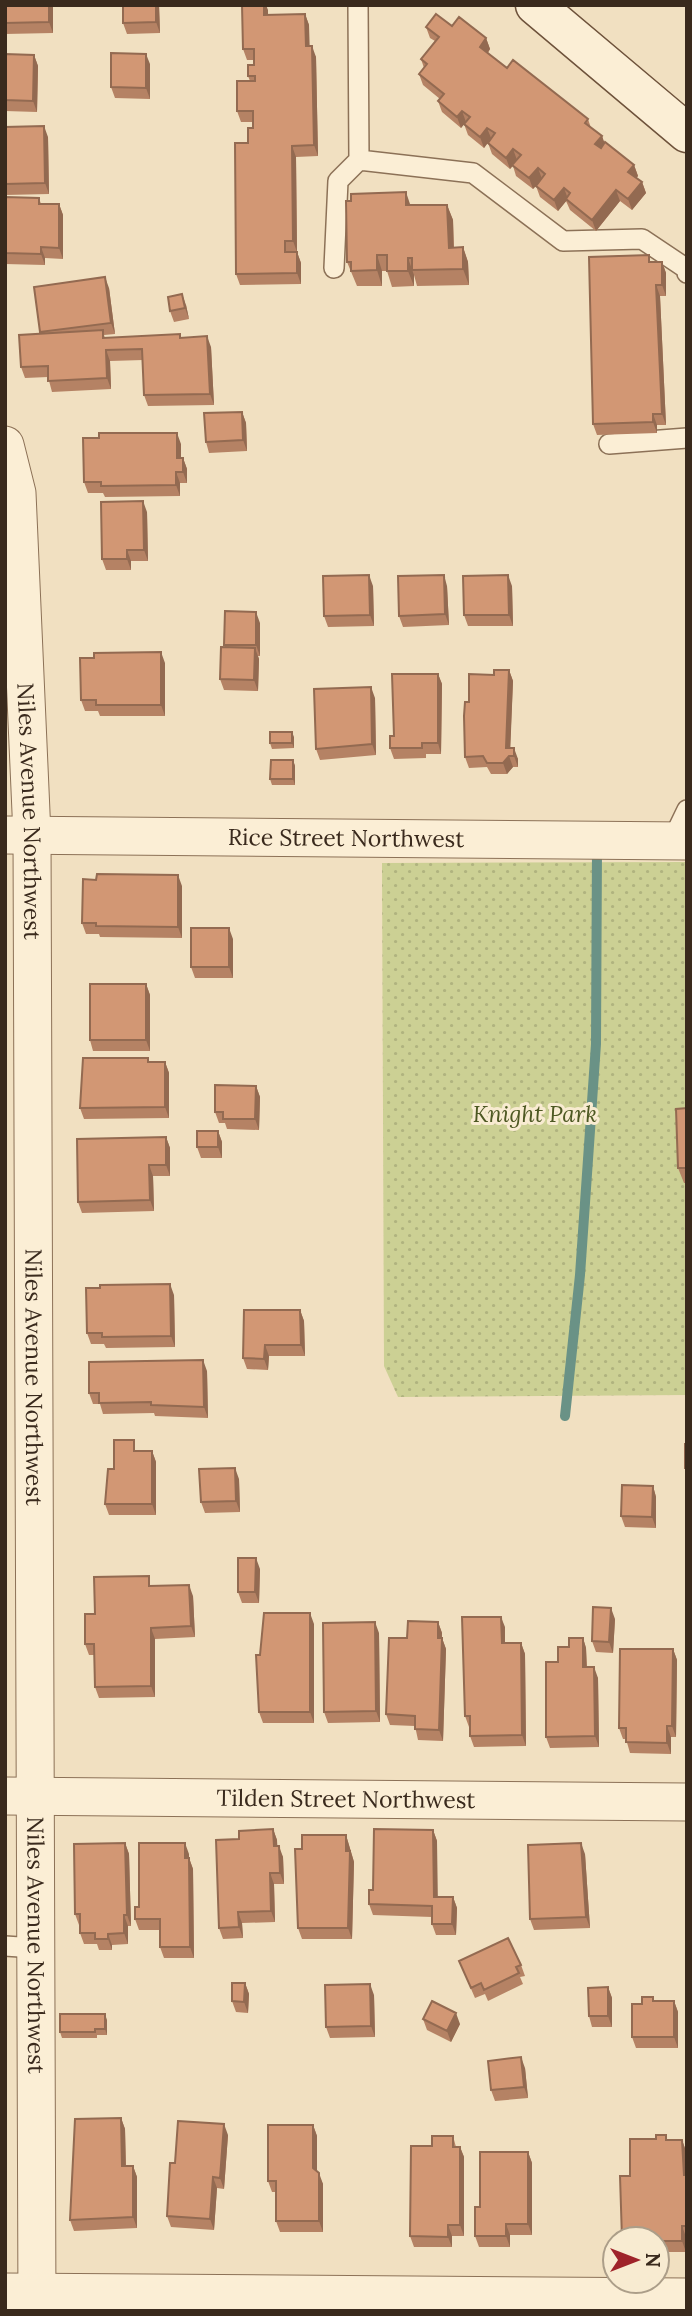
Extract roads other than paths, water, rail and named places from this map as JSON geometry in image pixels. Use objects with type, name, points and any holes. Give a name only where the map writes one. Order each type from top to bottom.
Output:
[{"type":"main road","points":[[535,5],[687,133]]},
{"type":"street","name":"Niles Avenue Northwest","points":[[5,445],[18,494],[20,1947],[26,2299]]},
{"type":"street","name":"Rice Street Northwest","points":[[19,835],[682,830]]},
{"type":"street","name":"Tilden Street Northwest","points":[[20,1796],[687,1802]]},
{"type":"street","points":[[26,2299],[687,2297]]},
{"type":"lane","points":[[334,268],[338,181],[359,160],[358,5]]},
{"type":"lane","points":[[359,160],[473,173],[563,241],[642,239],[687,269],[687,273]]},
{"type":"lane","points":[[609,444],[687,438]]},
{"type":"waterway","points":[[565,1416],[580,1275],[596,1044],[597,848]]},
{"type":"park label","name":"Knight Park","points":[[535,1114]]}]
